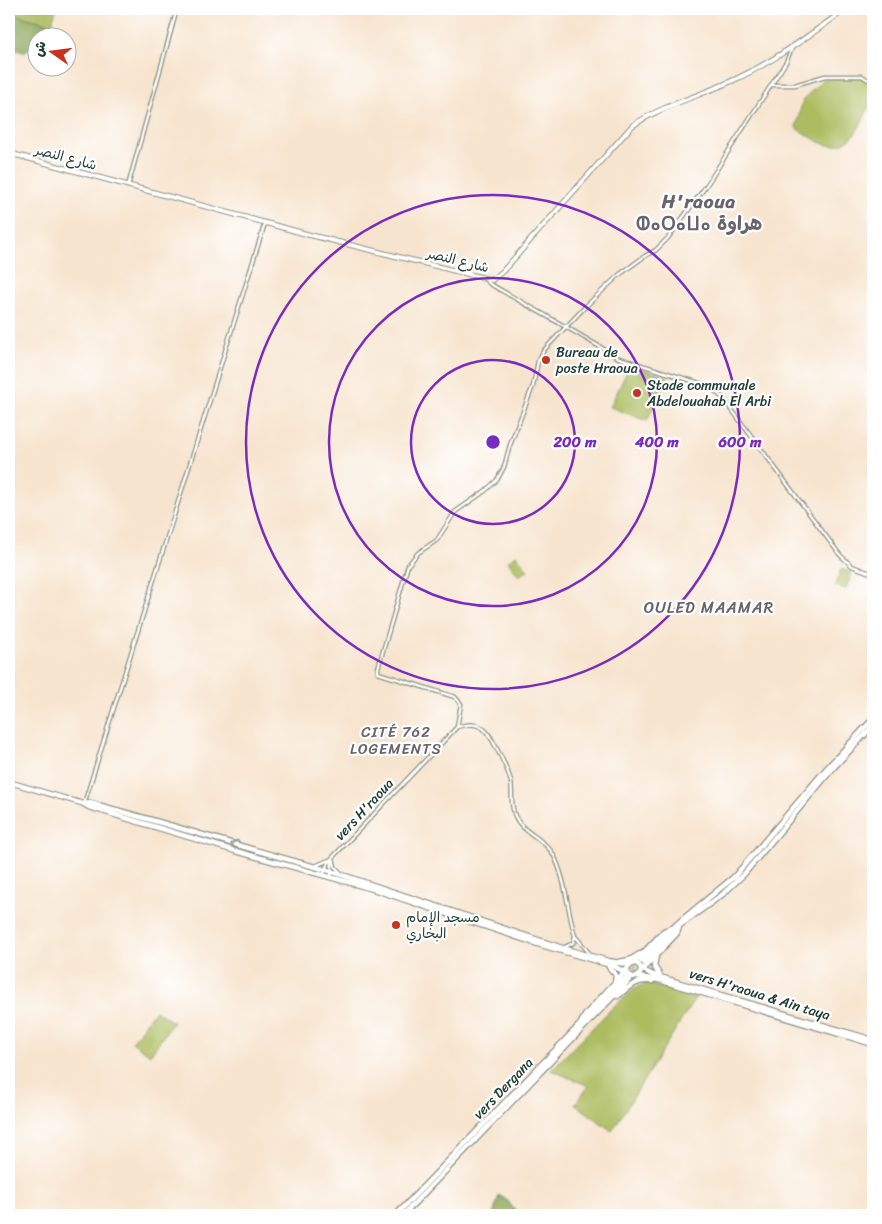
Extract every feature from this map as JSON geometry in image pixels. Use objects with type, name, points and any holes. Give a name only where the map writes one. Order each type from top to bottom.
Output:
[{"type":"highway","points":[[873,719],[828,767],[734,877],[673,928],[643,962],[679,926],[723,894],[744,874],[828,774],[873,726]]},
{"type":"highway","points":[[84,804],[90,803],[158,821],[332,872],[562,948],[616,962],[632,964]]},
{"type":"highway","points":[[84,804],[323,876],[373,889],[538,944],[604,963],[636,977],[663,979],[873,1044]]},
{"type":"highway","points":[[590,1020],[596,1018],[636,977],[677,933],[679,926]]},
{"type":"highway","points":[[403,1215],[590,1020],[627,974],[632,964],[664,931],[673,928]]},
{"type":"highway","points":[[616,962],[630,960],[645,951]]},
{"type":"highway","points":[[657,954],[654,960],[655,969],[663,979]]},
{"type":"highway","points":[[604,963],[615,972],[614,984]]},
{"type":"highway","name":"vers H'raoua & Ain taya","points":[[632,964],[639,965],[642,970],[663,979],[873,1040]]},
{"type":"highway","points":[[580,1025],[586,1014],[614,984],[627,974]]},
{"type":"highway","name":"vers Dergana","points":[[396,1215],[627,974]]},
{"type":"highway","points":[[618,996],[630,986],[641,981],[663,979]]},
{"type":"main road","name":"شارع النصر","points":[[9,154],[486,280],[492,280],[503,271],[632,126],[656,111],[736,80],[794,45],[846,9]]},
{"type":"main road","points":[[9,782],[84,804]]},
{"type":"street","points":[[128,186],[177,9]]},
{"type":"street","points":[[592,956],[575,936],[554,857],[548,848],[522,826],[516,818],[510,778],[491,736],[479,726],[467,725],[457,727],[462,704],[455,697],[378,673],[378,668],[408,565],[418,553],[437,540],[455,512],[486,491],[497,480],[504,467],[510,445],[533,386],[538,361],[548,346],[619,275],[656,250],[668,238],[706,186],[772,85],[794,45]]},
{"type":"street","points":[[772,85],[795,85],[830,76],[862,76],[873,83]]},
{"type":"street","points":[[84,804],[265,222]]},
{"type":"street","points":[[486,280],[619,358],[709,386],[715,390],[840,555],[852,566],[873,574]]},
{"type":"street","name":"vers H'raoua","points":[[323,876],[334,856],[457,727]]},
{"type":"street","points":[[311,866],[324,863],[334,856],[335,867],[346,877]]},
{"type":"street","name":"vers H'raoua","points":[[331,878],[331,864],[334,856]]},
{"type":"street","points":[[562,948],[571,945],[575,936]]},
{"type":"green space","points":[[15,9],[56,9],[52,24],[13,14]]},
{"type":"green space","points":[[9,13],[53,25],[50,28],[28,28],[28,49],[24,52],[16,50],[11,60],[9,58]]},
{"type":"green space","points":[[861,77],[872,83],[873,94],[860,126],[853,136],[842,143],[831,145],[821,143],[797,129],[803,100],[823,79]]},
{"type":"green space","name":"Stade communale Abdelouahab El Arbi","points":[[630,365],[668,377],[647,421],[610,407]]},
{"type":"green space","points":[[516,555],[528,570],[519,576],[508,561]]},
{"type":"green space","points":[[841,569],[852,573],[846,589],[835,586]]},
{"type":"green space","points":[[645,983],[696,997],[612,1131],[575,1104],[589,1086],[551,1070],[613,1007]]},
{"type":"green space","points":[[155,1010],[173,1022],[150,1055],[132,1042]]},
{"type":"green space","points":[[499,1195],[508,1201],[518,1215],[493,1215]]},
{"type":"tunnel","points":[[627,976],[641,961]]},
{"type":"tunnel","points":[[629,980],[644,963]]},
{"type":"place","name":"Bureau de poste Hraoua","points":[[546,360]]},
{"type":"place","name":"Stade communale Abdelouahab El Arbi","points":[[637,393]]},
{"type":"place","name":"مسجد الإمام البخاري","points":[[396,925]]},
{"type":"district","name":"H'raoua ⵀⴰⵔⴰⵡⴰ هراوة","points":[[699,212]]},
{"type":"district","name":"OULED MAAMAR","points":[[709,607]]},
{"type":"district","name":"CITÉ 762 LOGEMENTS","points":[[396,740]]}]
